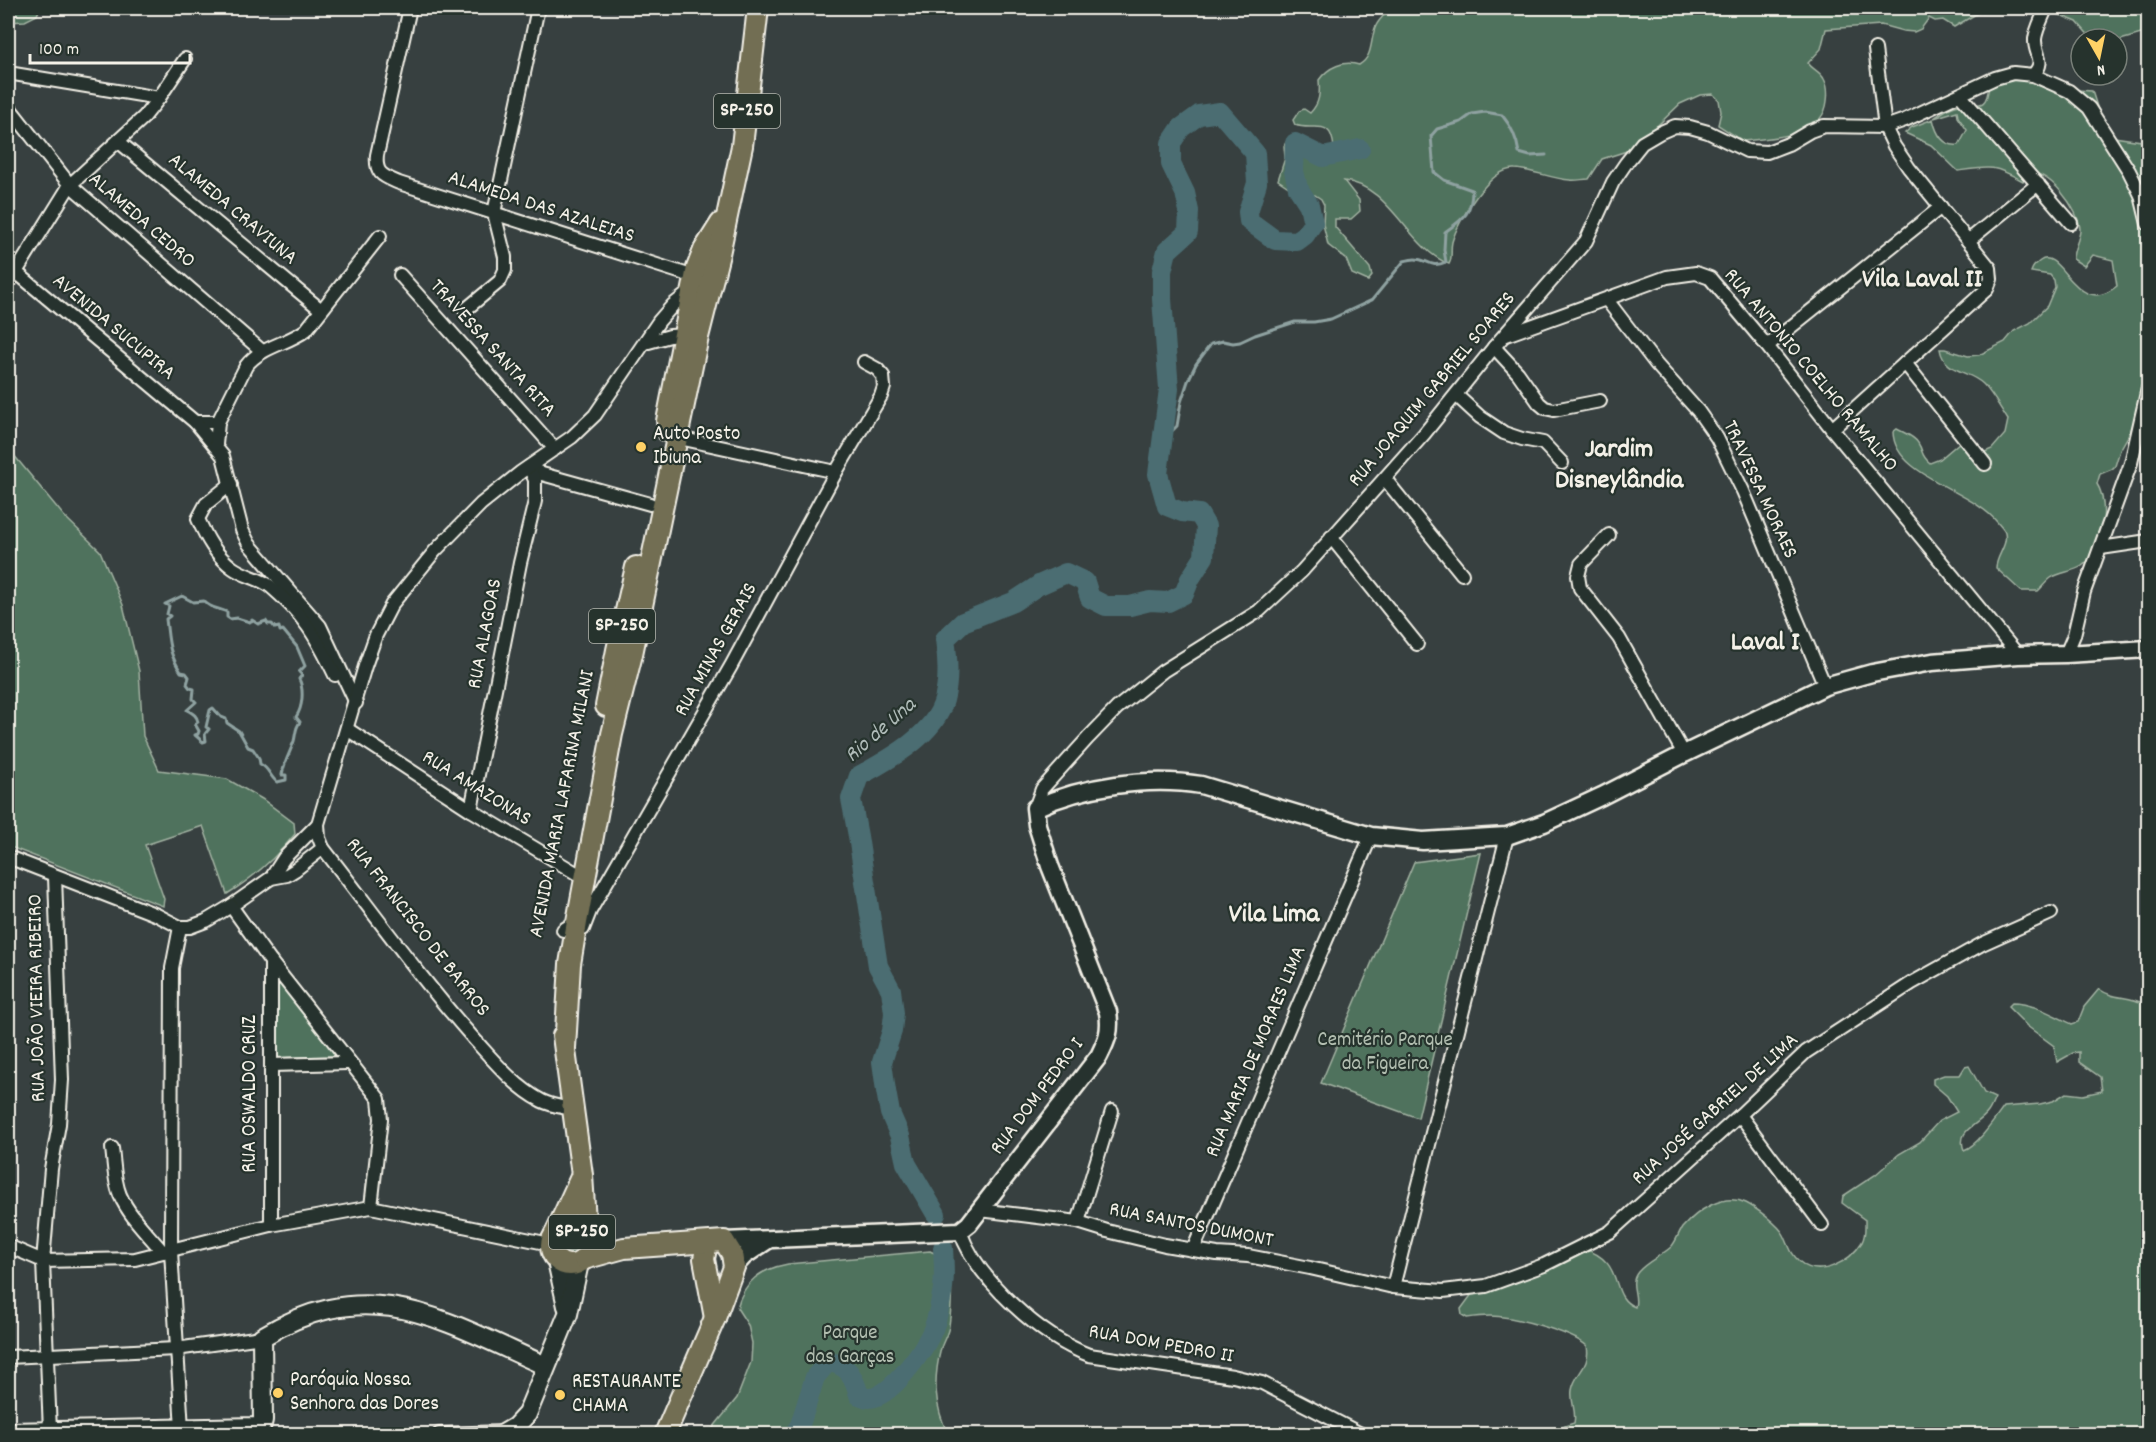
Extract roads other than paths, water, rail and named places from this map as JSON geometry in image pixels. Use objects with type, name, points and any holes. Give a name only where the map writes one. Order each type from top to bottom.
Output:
[{"type":"main road","name":"AVENIDA MARIA LAFARINA MILANI","points":[[624,652],[671,437],[691,336],[704,250],[727,213],[742,146],[758,8]]},
{"type":"main road","name":"AVENIDA MARIA LAFARINA MILANI","points":[[565,1048],[570,963],[581,875],[650,504],[671,437]]},
{"type":"main road","name":"AVENIDA MARIA LAFARINA MILANI","points":[[573,1108],[557,1004],[556,981],[576,921]]},
{"type":"main road","name":"SP-250","points":[[573,1108],[582,1175],[585,1250]]},
{"type":"main road","name":"SP-250","points":[[554,1246],[582,1175]]},
{"type":"main road","name":"SP-250","points":[[554,1246],[565,1227],[577,1228],[585,1250]]},
{"type":"main road","name":"SP-250","points":[[554,1246],[568,1266],[585,1250],[715,1242]]},
{"type":"main road","points":[[664,1434],[714,1318],[734,1267],[732,1254],[715,1242],[704,1258],[714,1318]]},
{"type":"main road","points":[[676,1245],[697,1265],[706,1270],[716,1273],[725,1272],[734,1267]]},
{"type":"main road","points":[[554,1246],[568,1314]]},
{"type":"main road","points":[[504,1433],[515,1427],[527,1414],[568,1314],[585,1250]]},
{"type":"main road","points":[[8,1432],[189,1431],[257,1427],[262,1424],[262,1337],[280,1327],[326,1310],[378,1304],[413,1310],[546,1366]]},
{"type":"street","name":"ALAMEDA DAS AZALEIAS","points":[[410,8],[377,155],[378,171],[399,183],[700,283]]},
{"type":"street","points":[[465,310],[500,282],[505,270],[505,257],[494,213],[538,8]]},
{"type":"street","points":[[2033,75],[2038,69],[2040,58],[2035,40],[2046,8]]},
{"type":"street","points":[[1832,429],[1987,289],[1991,279],[1990,268],[1908,168],[1894,146],[1885,127],[1875,48]]},
{"type":"street","points":[[12,277],[70,185],[144,117],[185,59]]},
{"type":"street","points":[[8,73],[159,98]]},
{"type":"street","points":[[1885,127],[1995,78],[2013,73],[2033,75],[2069,91],[2089,108],[2145,196],[2148,224]]},
{"type":"street","points":[[1960,95],[2071,223]]},
{"type":"street","name":"ALAMEDA CEDRO","points":[[8,106],[70,185],[262,351]]},
{"type":"street","name":"RUA JOAQUIM GABRIEL SOARES","points":[[1035,808],[1042,789],[1117,708],[1162,670],[1259,611],[1295,578],[1385,479],[1494,347],[1586,241],[1612,183],[1642,143],[1659,132],[1675,126],[1690,127],[1708,132],[1747,152],[1767,152],[1824,126],[1885,127]]},
{"type":"street","name":"ALAMEDA CRAVIUNA","points":[[118,141],[320,309]]},
{"type":"street","points":[[1968,241],[2037,184]]},
{"type":"street","points":[[1767,346],[1941,207]]},
{"type":"street","points":[[216,445],[218,422],[251,359],[262,351],[306,330],[320,309],[380,236]]},
{"type":"street","name":"AVENIDA SUCUPIRA","points":[[8,262],[12,277],[195,422],[216,445],[223,456],[236,508],[249,544],[320,626],[354,707]]},
{"type":"street","name":"RUA ANTONIO COELHO RAMALHO","points":[[1505,335],[1667,277],[1696,273],[1710,278],[2018,655]]},
{"type":"street","name":"TRAVESSA SANTA RITA","points":[[400,275],[555,449]]},
{"type":"street","name":"RUA FRANCISCO DE BARROS","points":[[573,1108],[556,1106],[541,1100],[501,1070],[458,1021],[323,848],[319,838],[318,824],[376,635],[392,604],[435,551],[481,504],[572,437],[595,415],[658,321],[673,305],[700,283]]},
{"type":"street","name":"TRAVESSA MORAES","points":[[1607,300],[1663,373],[1698,411],[1716,438],[1743,491],[1825,686]]},
{"type":"street","points":[[645,343],[691,336]]},
{"type":"street","points":[[1494,347],[1545,408],[1554,410],[1600,401]]},
{"type":"street","name":"RUA MINAS GERAIS","points":[[576,921],[731,666],[836,472],[881,396],[884,387],[883,376],[877,369],[864,362]]},
{"type":"street","points":[[1905,363],[1985,464]]},
{"type":"street","points":[[2066,654],[2074,635],[2084,592],[2131,463],[2148,388]]},
{"type":"street","points":[[1456,395],[1480,417],[1504,433],[1543,443],[1562,463]]},
{"type":"street","points":[[195,422],[218,422]]},
{"type":"street","points":[[671,437],[836,472]]},
{"type":"street","points":[[2134,445],[2148,446]]},
{"type":"street","points":[[530,467],[542,474],[650,504]]},
{"type":"street","name":"RUA ALAGOAS","points":[[471,810],[520,562],[535,501],[535,480],[530,467]]},
{"type":"street","points":[[1385,479],[1462,574]]},
{"type":"street","points":[[231,484],[206,504],[198,519],[205,535],[232,568],[267,584],[299,613],[312,631],[354,707]]},
{"type":"street","points":[[1610,535],[1581,564],[1578,576],[1580,588],[1618,638],[1684,754]]},
{"type":"street","points":[[1331,537],[1417,644]]},
{"type":"street","points":[[2101,548],[2148,541]]},
{"type":"street","points":[[1035,808],[1054,799],[1112,787],[1155,782],[1183,782],[1201,785],[1371,836],[1423,841],[1507,836],[1544,823],[1602,796],[1825,686],[1872,673],[1932,662],[2018,655],[2148,649]]},
{"type":"street","name":"RUA AMAZONAS","points":[[348,729],[471,810],[581,875]]},
{"type":"street","name":"RUA DOM PEDRO I","points":[[960,1231],[969,1224],[1099,1056],[1109,1037],[1108,1012],[1050,866],[1037,825],[1035,808]]},
{"type":"street","points":[[8,857],[157,915],[180,927],[190,927],[206,921],[231,906],[271,878],[284,858],[318,824]]},
{"type":"street","name":"RUA MARIA DE MORAES LIMA","points":[[1193,1250],[1371,836]]},
{"type":"street","points":[[1393,1287],[1507,836]]},
{"type":"street","points":[[271,878],[287,875],[323,848]]},
{"type":"street","name":"RUA JOÃO VIEIRA RIBEIRO","points":[[50,1431],[43,1262],[49,1180],[59,1124],[62,1080],[55,876]]},
{"type":"street","points":[[231,906],[348,1063],[379,1099],[381,1108],[371,1207]]},
{"type":"street","name":"RUA JOSÉ GABRIEL DE LIMA","points":[[1393,1287],[1443,1291],[1486,1286],[1554,1260],[1610,1232],[1806,1052],[1912,983],[1982,944],[2051,913]]},
{"type":"street","points":[[180,927],[172,968],[167,1251],[176,1348],[189,1431]]},
{"type":"street","name":"RUA OSWALDO CRUZ","points":[[271,962],[272,1225]]},
{"type":"street","points":[[271,1065],[348,1063]]},
{"type":"street","points":[[1078,1222],[1112,1111]]},
{"type":"street","points":[[1740,1115],[1822,1225]]},
{"type":"street","points":[[112,1148],[119,1194],[125,1204],[167,1251]]},
{"type":"street","points":[[8,1246],[43,1262],[135,1259],[272,1225],[371,1207],[554,1246]]},
{"type":"street","name":"RUA SANTOS DUMONT","points":[[980,1210],[1052,1221],[1078,1222],[1107,1232],[1193,1250],[1269,1260],[1393,1287]]},
{"type":"street","points":[[734,1267],[751,1250],[772,1238],[960,1231]]},
{"type":"street","name":"RUA DOM PEDRO II","points":[[960,1231],[965,1246],[1002,1293],[1032,1321],[1073,1349],[1089,1355],[1233,1376],[1262,1383],[1360,1434]]},
{"type":"street","name":"SP-250","points":[[715,1242],[772,1238]]},
{"type":"street","points":[[8,1358],[176,1348],[262,1337]]},
{"type":"street","points":[[439,1434],[504,1433]]},
{"type":"waterway","name":"Rio de Una","points":[[936,1214],[906,1163],[900,1136],[890,1113],[886,1091],[882,1062],[892,1031],[894,1013],[891,990],[878,966],[851,799],[859,776],[909,745],[921,735],[939,713],[947,685],[945,639],[963,622],[1013,602],[1039,585],[1066,573],[1085,582],[1090,598],[1106,606],[1130,606],[1150,601],[1168,602],[1184,594],[1190,579],[1204,557],[1206,526],[1199,514],[1182,512],[1167,506],[1158,474],[1169,389],[1162,271],[1167,251],[1188,232],[1189,211],[1185,193],[1171,164],[1171,143],[1181,128],[1199,115],[1220,112],[1255,153],[1257,183],[1248,212],[1249,221],[1275,240],[1297,241],[1305,235],[1313,223],[1309,205],[1298,188],[1294,171],[1295,143],[1323,157],[1360,149]]},
{"type":"waterway","points":[[1163,440],[1177,426],[1181,402],[1188,381],[1196,364],[1211,344],[1223,341],[1240,342],[1295,322],[1331,319],[1372,300],[1404,261],[1419,259],[1433,264],[1446,262],[1445,232],[1465,215],[1472,198],[1472,190],[1444,180],[1434,172],[1431,136],[1437,129],[1461,122],[1472,114],[1485,112],[1502,115],[1514,133],[1519,153],[1530,156],[1546,155]]},
{"type":"waterway","points":[[182,596],[193,602],[204,601],[211,607],[227,612],[227,617],[230,619],[237,618],[250,622],[252,620],[258,624],[266,621],[275,628],[279,627],[280,631],[283,630],[297,647],[305,666],[299,672],[302,675],[299,679],[302,698],[296,717],[300,722],[283,770],[282,775],[286,775],[286,780],[277,782],[260,764],[259,758],[253,749],[248,747],[239,731],[227,723],[226,719],[213,708],[210,710],[206,727],[209,729],[205,734],[206,741],[203,742],[195,735],[199,731],[195,724],[198,722],[194,714],[187,710],[196,702],[193,699],[194,689],[187,684],[189,677],[186,673],[181,672],[174,659],[166,619],[170,616],[167,614],[169,606],[165,604],[182,596]]},
{"type":"waterway","name":"Rio de Una","points":[[794,1434],[800,1425],[815,1377],[828,1362],[841,1365],[849,1372],[859,1395],[867,1398],[876,1397],[885,1391],[913,1363],[927,1342],[936,1321],[943,1286],[943,1248]]},
{"type":"place","name":"Auto Posto Ibiuna","points":[[641,447]]},
{"type":"place","name":"Paróquia Nossa Senhora das Dores","points":[[278,1393]]},
{"type":"place","name":"RESTAURANTE CHAMA","points":[[560,1395]]},
{"type":"district","name":"Vila Laval II","points":[[1922,280]]},
{"type":"district","name":"Jardim Disneylândia","points":[[1619,466]]},
{"type":"district","name":"Laval I","points":[[1765,643]]},
{"type":"district","name":"Vila Lima","points":[[1274,915]]},
{"type":"park label","name":"Cemitério Parque da Figueira","points":[[1385,1053]]},
{"type":"park label","name":"Parque das Garças","points":[[850,1346]]}]
